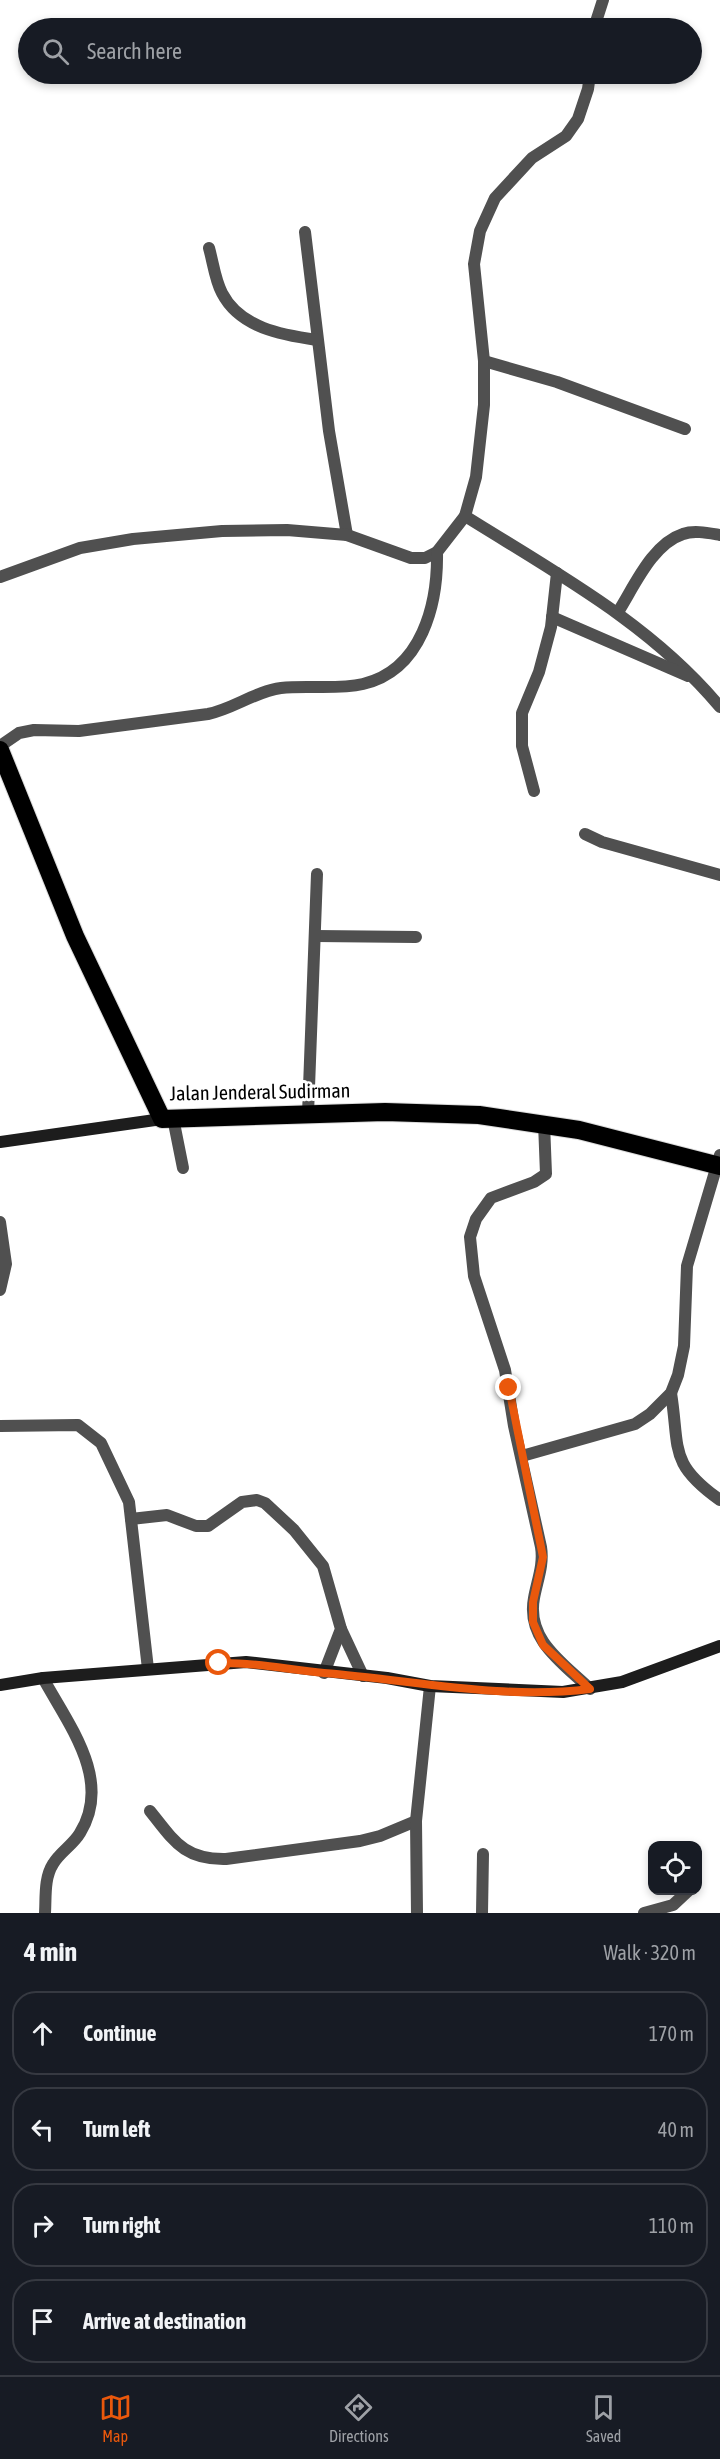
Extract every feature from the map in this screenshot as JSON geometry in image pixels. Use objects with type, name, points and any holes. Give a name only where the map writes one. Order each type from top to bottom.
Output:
[{"type":"highway","name":"Jalan Jenderal Sudirman","points":[[0,748],[75,936],[168,1119],[385,1112],[479,1115],[544,1123],[719,1162]]},
{"type":"main road","points":[[0,1142],[168,1119]]},
{"type":"main road","points":[[0,1685],[43,1678],[246,1662],[430,1686],[540,1692],[590,1689],[633,1678],[720,1646]]},
{"type":"street","points":[[597,18],[603,0]]},
{"type":"street","points":[[0,577],[80,548],[133,539],[222,531],[287,530],[347,535],[411,558],[425,558],[437,552],[465,516],[476,477],[484,405],[484,360],[474,264],[480,231],[495,198],[532,158],[566,136],[572,128],[589,84]]},
{"type":"street","points":[[305,232],[328,431],[347,535]]},
{"type":"street","points":[[209,248],[221,292],[234,311],[275,334],[317,340]]},
{"type":"street","points":[[484,360],[558,382],[685,429]]},
{"type":"street","points":[[465,516],[618,612],[658,643],[697,680],[720,707]]},
{"type":"street","points":[[618,612],[652,559],[671,539],[685,533],[720,535]]},
{"type":"street","points":[[0,748],[19,734],[34,730],[79,731],[208,714],[222,711],[278,688],[363,684],[383,676],[407,659],[421,637],[436,585],[437,552]]},
{"type":"street","points":[[534,791],[522,746],[522,713],[539,672],[552,617],[557,573]]},
{"type":"street","points":[[552,617],[697,680]]},
{"type":"street","points":[[585,834],[602,842],[720,875]]},
{"type":"street","points":[[308,1114],[317,874]]},
{"type":"street","points":[[316,936],[416,938]]},
{"type":"street","points":[[168,1119],[183,1168]]},
{"type":"street","points":[[544,1123],[546,1174],[534,1182],[491,1198],[476,1219],[470,1237],[474,1276],[505,1370],[514,1426],[543,1557],[533,1602],[533,1622],[543,1645],[590,1689]]},
{"type":"street","points":[[719,1162],[687,1266],[684,1346],[671,1393],[678,1455],[699,1485],[720,1500]]},
{"type":"street","points":[[0,1222],[6,1264],[0,1290]]},
{"type":"street","points":[[522,1456],[635,1424],[650,1414],[671,1393]]},
{"type":"street","points":[[0,1426],[78,1425],[90,1432],[101,1443],[126,1496],[131,1519],[148,1669]]},
{"type":"street","points":[[131,1519],[167,1515],[196,1526],[208,1526],[242,1502],[257,1500],[265,1503],[294,1530],[323,1566],[341,1629],[363,1676]]},
{"type":"street","points":[[324,1673],[341,1629]]},
{"type":"street","points":[[43,1678],[85,1755],[93,1786],[89,1814],[81,1832],[53,1864],[47,1880],[45,1913]]},
{"type":"street","points":[[417,1913],[416,1821],[430,1686]]},
{"type":"street","points":[[150,1811],[173,1840],[189,1853],[204,1859],[226,1859],[360,1841],[380,1836],[416,1821]]},
{"type":"street","points":[[482,1913],[483,1854]]},
{"type":"street","points":[[644,1913],[673,1905],[684,1895]]},
{"type":"route","points":[[219,1663],[267,1664],[324,1673],[387,1678],[430,1686],[540,1692],[590,1689],[543,1645],[533,1622],[533,1602],[543,1557],[514,1426],[509,1388]]}]
